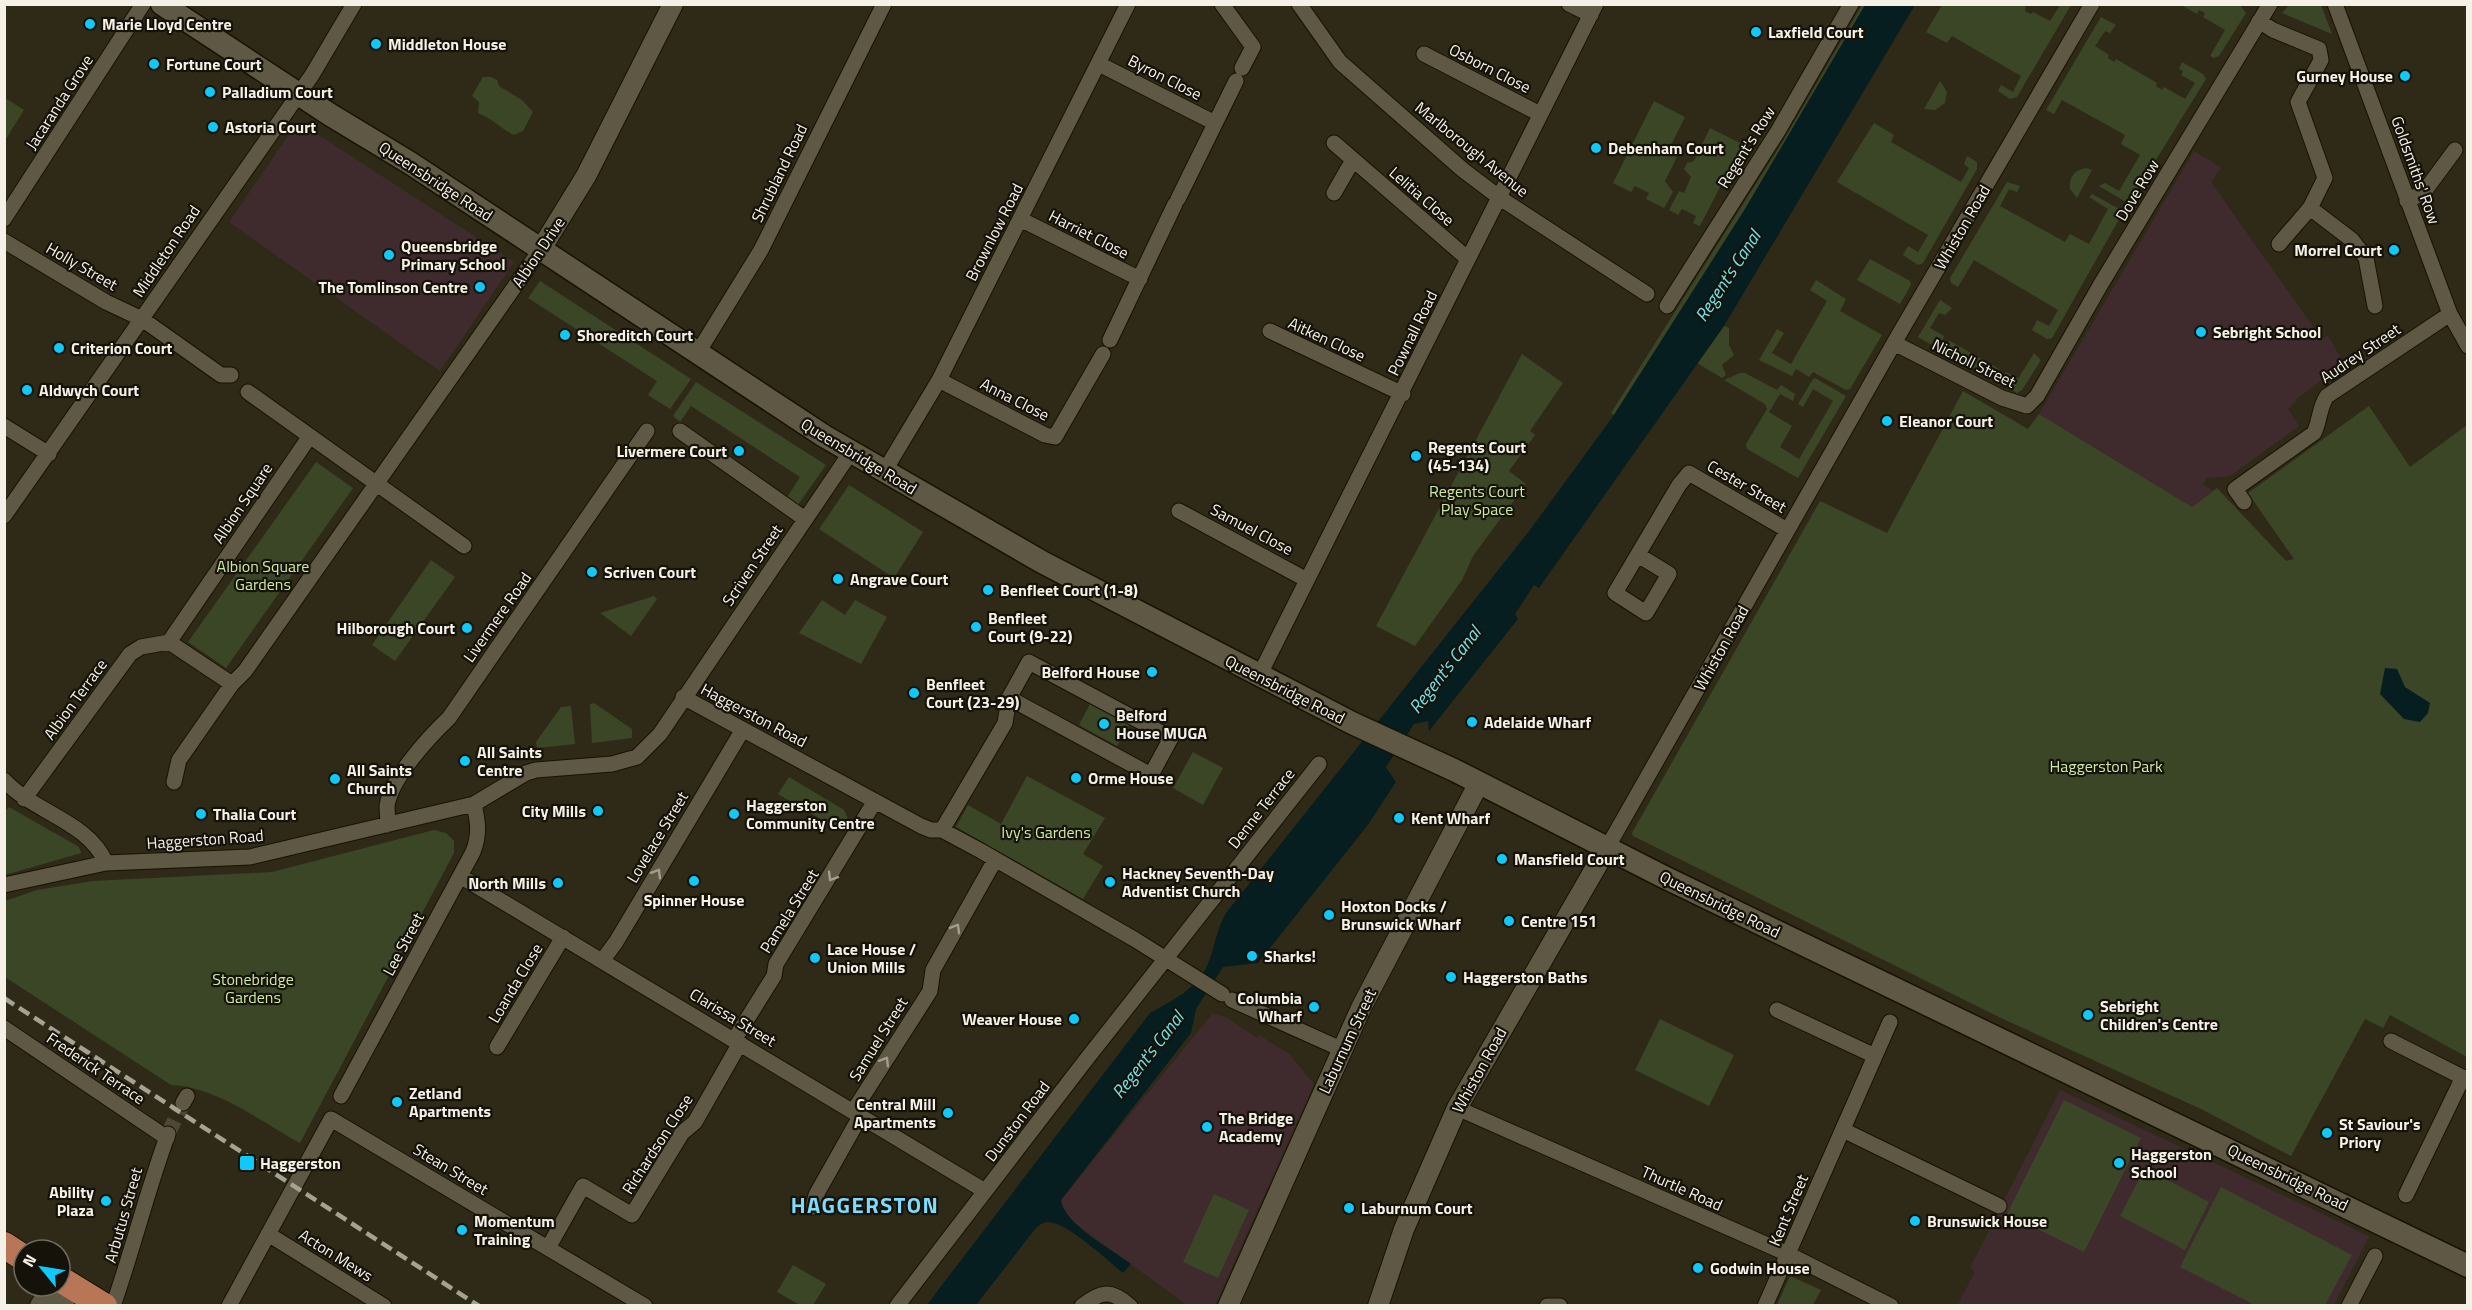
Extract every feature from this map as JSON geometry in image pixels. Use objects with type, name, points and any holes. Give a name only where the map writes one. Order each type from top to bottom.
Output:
[{"type":"highway","points":[[72,1293],[104,1305]]},
{"type":"main road","name":"Queensbridge Road","points":[[162,4],[851,452],[1042,562],[1356,725],[1454,770],[1607,848],[2468,1266]]},
{"type":"street","name":"Jacaranda Grove","points":[[4,219],[143,4]]},
{"type":"street","name":"Middleton Road","points":[[4,516],[299,94],[354,4]]},
{"type":"street","name":"Albion Drive","points":[[376,484],[541,249],[586,176],[673,4]]},
{"type":"street","name":"Shrubland Road","points":[[697,354],[761,250],[884,4]]},
{"type":"street","name":"Brownlow Road","points":[[884,472],[939,380],[1022,220],[1128,4]]},
{"type":"street","name":"Harriet Close","points":[[1110,340],[1253,47],[1222,4]]},
{"type":"street","name":"Marlborough Avenue","points":[[1299,4],[1340,62],[1432,144],[1500,198],[1647,294]]},
{"type":"street","points":[[1569,4],[1593,10]]},
{"type":"street","name":"Regent's Row","points":[[1667,306],[1778,131],[1851,4]]},
{"type":"street","name":"Whiston Road","points":[[1378,1305],[1404,1229],[1457,1108],[1894,343],[2092,4]]},
{"type":"street","name":"Goldsmiths' Row","points":[[2335,4],[2450,314],[2467,344]]},
{"type":"street","name":"Pownall Road","points":[[1258,676],[1403,394],[1593,10]]},
{"type":"street","points":[[2262,11],[2272,30],[2319,50],[2321,60],[2298,102],[2325,178],[2310,208],[2278,243]]},
{"type":"street","name":"Dove Row","points":[[2037,396],[2262,11]]},
{"type":"street","name":"Osborn Close","points":[[1424,54],[1540,114]]},
{"type":"street","name":"Byron Close","points":[[1099,64],[1215,123]]},
{"type":"street","name":"Lelitia Close","points":[[1334,143],[1468,259]]},
{"type":"street","points":[[2408,201],[2424,192],[2455,150]]},
{"type":"street","points":[[1334,193],[1353,160]]},
{"type":"street","points":[[2310,208],[2352,240],[2366,258],[2375,306]]},
{"type":"street","name":"Harriet Close","points":[[1022,220],[1140,279]]},
{"type":"street","name":"Holly Street","points":[[4,241],[106,302],[142,319]]},
{"type":"street","name":"Audrey Street","points":[[2244,502],[2235,489],[2314,433],[2319,422],[2322,403],[2327,396],[2450,314]]},
{"type":"street","points":[[142,319],[221,375],[231,375]]},
{"type":"street","name":"Aitken Close","points":[[1270,331],[1403,394]]},
{"type":"street","name":"Nicholl Street","points":[[1894,343],[2018,405],[2027,406],[2037,396]]},
{"type":"street","name":"Anna Close","points":[[939,380],[1045,435],[1055,437],[1103,354]]},
{"type":"street","points":[[248,392],[464,546]]},
{"type":"street","points":[[4,426],[49,454]]},
{"type":"street","name":"Livermere Road","points":[[388,825],[387,806],[396,785],[429,738],[449,718],[647,431]]},
{"type":"street","points":[[680,432],[805,519]]},
{"type":"street","name":"Albion Square","points":[[169,642],[310,436]]},
{"type":"street","name":"Scriven Street","points":[[683,698],[851,452]]},
{"type":"street","name":"Cester Street","points":[[1638,555],[1669,574],[1646,612],[1615,593],[1679,485],[1689,473],[1788,530]]},
{"type":"street","points":[[174,782],[179,760],[232,684],[245,671],[376,484]]},
{"type":"street","name":"Samuel Close","points":[[1179,511],[1307,580]]},
{"type":"street","points":[[169,642],[232,684]]},
{"type":"street","name":"Albion Terrace","points":[[24,799],[130,654],[141,647],[169,642]]},
{"type":"street","points":[[942,830],[1005,723],[1009,698],[1029,662],[1172,738],[1151,776],[1009,698]]},
{"type":"street","name":"Haggerston Road","points":[[4,885],[106,864],[250,857],[474,804],[526,773],[612,764],[637,757],[660,734],[683,698],[921,826],[931,830],[942,830],[1227,997],[1341,1049]]},
{"type":"street","name":"Lovelace Street","points":[[602,961],[616,942],[742,731]]},
{"type":"street","name":"Denne Terrace","points":[[1167,960],[1319,764]]},
{"type":"street","points":[[4,780],[24,799],[89,837],[101,851],[106,864]]},
{"type":"street","name":"Laburnum Street","points":[[1228,1305],[1341,1049],[1373,983],[1479,783]]},
{"type":"street","name":"Pamela Street","points":[[737,1041],[774,976],[776,964],[818,893],[826,886],[875,801]]},
{"type":"street","name":"Lee Street","points":[[341,1096],[478,839],[479,823],[474,804]]},
{"type":"street","name":"Samuel Street","points":[[813,1207],[816,1195],[857,1113],[930,991],[933,969],[996,860]]},
{"type":"street","name":"Clarissa Street","points":[[460,876],[985,1191]]},
{"type":"street","name":"Loanda Close","points":[[497,1047],[564,937]]},
{"type":"street","name":"Dunston Road","points":[[897,1305],[1157,969],[1167,960]]},
{"type":"street","points":[[1777,1010],[1875,1056]]},
{"type":"street","name":"Kent Street","points":[[1765,1305],[1890,1022]]},
{"type":"street","name":"Frederick Terrace","points":[[4,1028],[168,1136]]},
{"type":"street","name":"Richardson Close","points":[[548,1248],[583,1186],[632,1215],[682,1133],[695,1122],[737,1041]]},
{"type":"street","points":[[2391,1041],[2465,1078],[2406,1195]]},
{"type":"street","name":"Thurtle Road","points":[[1457,1108],[1788,1254],[1891,1305]]},
{"type":"street","name":"Stean Street","points":[[268,1234],[331,1119],[641,1304]]},
{"type":"street","points":[[1843,1130],[1999,1206]]},
{"type":"street","name":"Arbutus Street","points":[[113,1305],[128,1264],[152,1175],[168,1136]]},
{"type":"street","points":[[229,1305],[268,1234]]},
{"type":"street","name":"Acton Mews","points":[[268,1234],[384,1305]]},
{"type":"street","points":[[2349,1305],[2375,1256]]},
{"type":"street","points":[[1082,1305],[1101,1292],[1119,1296],[1130,1305]]},
{"type":"street","points":[[1547,1305],[1560,1305]]},
{"type":"shaded area","name":"Queensbridge Primary School","points":[[305,126],[514,262],[440,371],[229,222],[294,127]]},
{"type":"shaded area","name":"Sebright School","points":[[2194,151],[2221,167],[2211,182],[2321,338],[2328,336],[2344,363],[2298,398],[2288,409],[2299,426],[2230,476],[2207,478],[2203,484],[2213,491],[2192,507],[2039,414]]},
{"type":"shaded area","name":"The Bridge Academy","points":[[1212,1014],[1226,1017],[1257,1038],[1259,1035],[1289,1054],[1314,1084],[1215,1305],[1187,1305],[1073,1222],[1063,1210],[1061,1200]]},
{"type":"shaded area","name":"Haggerston School","points":[[2060,1090],[2369,1236],[2334,1305],[1957,1306],[1975,1272],[1970,1268]]},
{"type":"green space","points":[[1862,5],[1865,5],[1745,209],[1614,415],[1611,413],[1783,141]]},
{"type":"green space","points":[[1942,5],[2021,5],[2026,7],[2025,11],[2031,14],[2033,12],[2050,21],[2060,5],[2071,5],[2017,97],[2010,99],[1998,91],[2001,85],[2013,92],[2021,76],[1952,36],[1947,43],[1926,32]]},
{"type":"green space","points":[[2181,5],[2240,5],[2246,13],[2219,56],[2214,58],[2210,56],[2225,30],[2203,17],[2205,13],[2199,10],[2197,14]]},
{"type":"green space","points":[[2289,5],[2321,5],[2332,34],[2282,13]]},
{"type":"green space","points":[[2101,17],[2116,25],[2110,33],[2105,31],[2095,46],[2109,55],[2108,58],[2114,62],[2116,59],[2157,83],[2156,86],[2162,90],[2164,87],[2185,99],[2195,83],[2181,75],[2183,71],[2179,69],[2182,62],[2203,74],[2206,79],[2131,200],[2126,202],[2099,186],[2105,183],[2119,191],[2140,155],[2121,144],[2125,135],[2062,100],[2054,114],[2046,110]]},
{"type":"green space","points":[[483,77],[497,80],[499,86],[522,100],[533,112],[523,131],[514,135],[478,113],[479,102],[472,96]]},
{"type":"green space","points":[[1940,81],[1947,92],[1945,103],[1935,110],[1924,109]]},
{"type":"green space","points":[[5,98],[24,110],[6,139],[4,138]]},
{"type":"green space","points":[[1654,101],[1685,117],[1670,147],[1677,157],[1665,181],[1673,192],[1664,208],[1646,199],[1649,193],[1635,186],[1631,192],[1613,183]]},
{"type":"green space","points":[[1874,123],[1894,135],[1891,142],[1961,182],[1969,168],[1964,164],[1967,156],[1977,162],[1977,169],[1923,263],[1918,265],[1903,255],[1908,246],[1918,252],[1928,235],[1837,182]]},
{"type":"green space","points":[[1710,128],[1742,144],[1700,226],[1693,223],[1696,216],[1682,209],[1678,215],[1669,210],[1679,191],[1684,193],[1691,177],[1684,169],[1687,163],[1694,161]]},
{"type":"green space","points":[[2086,168],[2092,170],[2077,198],[2070,189],[2070,181],[2075,172]]},
{"type":"green space","points":[[2007,182],[2020,186],[2017,192],[2009,189],[2000,206],[2065,242],[2070,234],[2089,244],[2108,209],[2089,197],[2092,194],[2121,210],[2122,214],[2052,338],[2047,339],[2032,330],[2037,320],[2049,326],[2058,310],[1974,260],[1958,287],[1951,283],[1950,278]]},
{"type":"green space","points":[[1870,259],[1910,281],[1911,285],[1900,304],[1857,280]]},
{"type":"green space","points":[[1816,280],[1846,299],[1840,311],[1882,335],[1850,389],[1846,390],[1813,372],[1809,377],[1796,369],[1792,376],[1759,360],[1777,329],[1784,333],[1772,353],[1791,364],[1827,301],[1810,290]]},
{"type":"green space","points":[[540,281],[691,379],[670,409],[648,395],[657,381],[528,298]]},
{"type":"green space","points":[[1940,300],[1952,308],[1945,315],[1939,313],[1930,328],[1944,336],[1943,340],[1948,343],[1950,341],[1999,369],[1998,372],[2004,375],[2006,372],[2018,379],[2034,353],[2041,360],[2022,390],[2017,393],[1918,337]]},
{"type":"green space","points":[[1724,326],[1729,328],[1729,345],[1734,355],[1722,365],[1726,375],[1722,378],[1697,363]]},
{"type":"green space","name":"Regents Court Play Space","points":[[1522,354],[1563,383],[1530,431],[1535,435],[1509,471],[1526,484],[1473,556],[1462,580],[1415,646],[1376,626]]},
{"type":"green space","points":[[1745,373],[1777,390],[1781,385],[1795,394],[1793,401],[1780,394],[1769,412],[1792,426],[1780,447],[1799,459],[1833,401],[1813,389],[1803,407],[1798,404],[1813,379],[1815,378],[1846,396],[1798,478],[1747,449],[1746,444],[1767,409],[1765,404],[1724,380]]},
{"type":"green space","points":[[696,382],[826,465],[797,506],[786,499],[800,477],[691,406],[680,422],[673,416]]},
{"type":"green space","name":"Haggerston Park","points":[[1963,391],[2028,429],[2039,414],[2192,507],[2217,488],[2286,561],[2294,559],[2248,493],[2369,406],[2410,467],[2467,425],[2467,1057],[2390,1015],[2383,1028],[2365,1019],[2291,1156],[2201,1109],[2003,1019],[1633,836],[1632,833],[1820,501],[1887,533]]},
{"type":"green space","name":"Albion Square Gardens","points":[[316,462],[353,488],[226,668],[188,642]]},
{"type":"green space","points":[[849,485],[923,532],[894,578],[819,529]]},
{"type":"green space","points":[[431,560],[455,577],[395,661],[372,645]]},
{"type":"green space","points":[[654,596],[657,599],[631,636],[600,613]]},
{"type":"green space","points":[[822,600],[845,615],[855,600],[887,617],[861,664],[799,633]]},
{"type":"green space","name":"Belford House MUGA","points":[[1091,702],[1130,724],[1117,746],[1079,725]]},
{"type":"green space","points":[[594,703],[632,729],[632,738],[592,743],[590,704]]},
{"type":"green space","points":[[571,706],[575,744],[537,748],[536,742],[561,707]]},
{"type":"green space","points":[[1193,752],[1223,768],[1203,805],[1173,788]]},
{"type":"green space","name":"Ivy's Gardens","points":[[1027,776],[1105,818],[1083,854],[1103,866],[1083,899],[956,827],[968,805],[1001,824]]},
{"type":"green space","points":[[789,777],[844,810],[848,819],[841,831],[778,794]]},
{"type":"green space","points":[[9,807],[79,847],[81,853],[5,875],[5,811]]},
{"type":"green space","name":"Stonebridge Gardens","points":[[434,830],[446,833],[454,841],[454,853],[300,1143],[221,1098],[188,1087],[171,1085],[5,977],[5,901],[37,890],[93,881],[272,872]]},
{"type":"green space","points":[[1660,1019],[1734,1055],[1709,1106],[1635,1070]]},
{"type":"green space","points":[[2064,1100],[2141,1138],[2084,1252],[2007,1214]]},
{"type":"green space","points":[[2145,1168],[2209,1202],[2185,1250],[2120,1216]]},
{"type":"green space","points":[[2221,1187],[2352,1255],[2325,1305],[2255,1305],[2180,1267]]},
{"type":"green space","points":[[1214,1194],[1249,1210],[1218,1278],[1183,1262]]},
{"type":"green space","points":[[793,1265],[826,1284],[813,1305],[800,1305],[777,1292]]},
{"type":"green space","points":[[1790,1276],[1821,1290],[1813,1305],[1777,1305]]},
{"type":"water","name":"Regent's Canal","points":[[1865,5],[1915,5],[1724,326],[1539,588],[1534,585],[1515,614],[1518,619],[1429,731],[1428,721],[1414,724],[1386,767],[1396,782],[1367,826],[1258,963],[1223,967],[1196,1009],[1191,1033],[1061,1200],[1070,1218],[1079,1227],[1131,1264],[1123,1273],[1075,1234],[1055,1223],[1047,1222],[1035,1229],[976,1305],[926,1306],[1150,1013],[1183,994],[1203,974],[1226,913],[1530,530],[1614,415],[1745,209]]},
{"type":"water","points":[[2385,668],[2397,669],[2405,687],[2430,703],[2428,713],[2420,722],[2404,719],[2380,694]]},
{"type":"tunnel","points":[[168,1134],[183,1103]]},
{"type":"railway","points":[[4,998],[479,1306]]},
{"type":"place","name":"Marie Lloyd Centre","points":[[90,24]]},
{"type":"place","name":"Laxfield Court","points":[[1756,32]]},
{"type":"place","name":"Middleton House","points":[[376,44]]},
{"type":"place","name":"Fortune Court","points":[[154,64]]},
{"type":"place","name":"Gurney House","points":[[2405,76]]},
{"type":"place","name":"Palladium Court","points":[[210,92]]},
{"type":"place","name":"Astoria Court","points":[[213,127]]},
{"type":"place","name":"Debenham Court","points":[[1596,148]]},
{"type":"place","name":"Morrel Court","points":[[2394,250]]},
{"type":"place","name":"Queensbridge Primary School","points":[[389,255]]},
{"type":"place","name":"The Tomlinson Centre","points":[[480,287]]},
{"type":"place","name":"Sebright School","points":[[2201,332]]},
{"type":"place","name":"Shoreditch Court","points":[[565,335]]},
{"type":"place","name":"Criterion Court","points":[[59,348]]},
{"type":"place","name":"Aldwych Court","points":[[27,390]]},
{"type":"place","name":"Eleanor Court","points":[[1887,421]]},
{"type":"place","name":"Livermere Court","points":[[739,451]]},
{"type":"place","name":"Regents Court (45-134)","points":[[1416,456]]},
{"type":"place","name":"Scriven Court","points":[[592,572]]},
{"type":"place","name":"Angrave Court","points":[[838,579]]},
{"type":"place","name":"Benfleet Court (1-8)","points":[[988,590]]},
{"type":"place","name":"Benfleet Court (9-22)","points":[[976,627]]},
{"type":"place","name":"Hilborough Court","points":[[467,628]]},
{"type":"place","name":"Belford House","points":[[1152,672]]},
{"type":"place","name":"Benfleet Court (23-29)","points":[[914,693]]},
{"type":"place","name":"Adelaide Wharf","points":[[1472,722]]},
{"type":"place","name":"Belford House MUGA","points":[[1104,724]]},
{"type":"place","name":"All Saints Centre","points":[[465,761]]},
{"type":"place","name":"Orme House","points":[[1076,778]]},
{"type":"place","name":"All Saints Church","points":[[335,779]]},
{"type":"place","name":"City Mills","points":[[598,811]]},
{"type":"place","name":"Thalia Court","points":[[201,814]]},
{"type":"place","name":"Haggerston Community Centre","points":[[734,814]]},
{"type":"place","name":"Kent Wharf","points":[[1399,818]]},
{"type":"place","name":"Mansfield Court","points":[[1502,859]]},
{"type":"place","name":"Spinner House","points":[[694,881]]},
{"type":"place","name":"Hackney Seventh-Day Adventist Church","points":[[1110,882]]},
{"type":"place","name":"North Mills","points":[[558,883]]},
{"type":"place","name":"Hoxton Docks / Brunswick Wharf","points":[[1329,915]]},
{"type":"place","name":"Centre 151","points":[[1509,921]]},
{"type":"place","name":"Sharks!","points":[[1252,956]]},
{"type":"place","name":"Lace House / Union Mills","points":[[815,958]]},
{"type":"place","name":"Haggerston Baths","points":[[1451,977]]},
{"type":"place","name":"Columbia Wharf","points":[[1314,1007]]},
{"type":"place","name":"Sebright Children's Centre","points":[[2088,1015]]},
{"type":"place","name":"Weaver House","points":[[1074,1019]]},
{"type":"place","name":"Zetland Apartments","points":[[397,1102]]},
{"type":"place","name":"Central Mill Apartments","points":[[948,1113]]},
{"type":"place","name":"The Bridge Academy","points":[[1207,1127]]},
{"type":"place","name":"St Saviour's Priory","points":[[2327,1133]]},
{"type":"place","name":"Haggerston","points":[[247,1163]]},
{"type":"place","name":"Haggerston School","points":[[2119,1163]]},
{"type":"place","name":"Ability Plaza","points":[[106,1201]]},
{"type":"place","name":"Laburnum Court","points":[[1349,1208]]},
{"type":"place","name":"Brunswick House","points":[[1915,1221]]},
{"type":"place","name":"Momentum Training","points":[[462,1230]]},
{"type":"place","name":"Godwin House","points":[[1698,1268]]},
{"type":"district","name":"HAGGERSTON","points":[[865,1205]]}]
